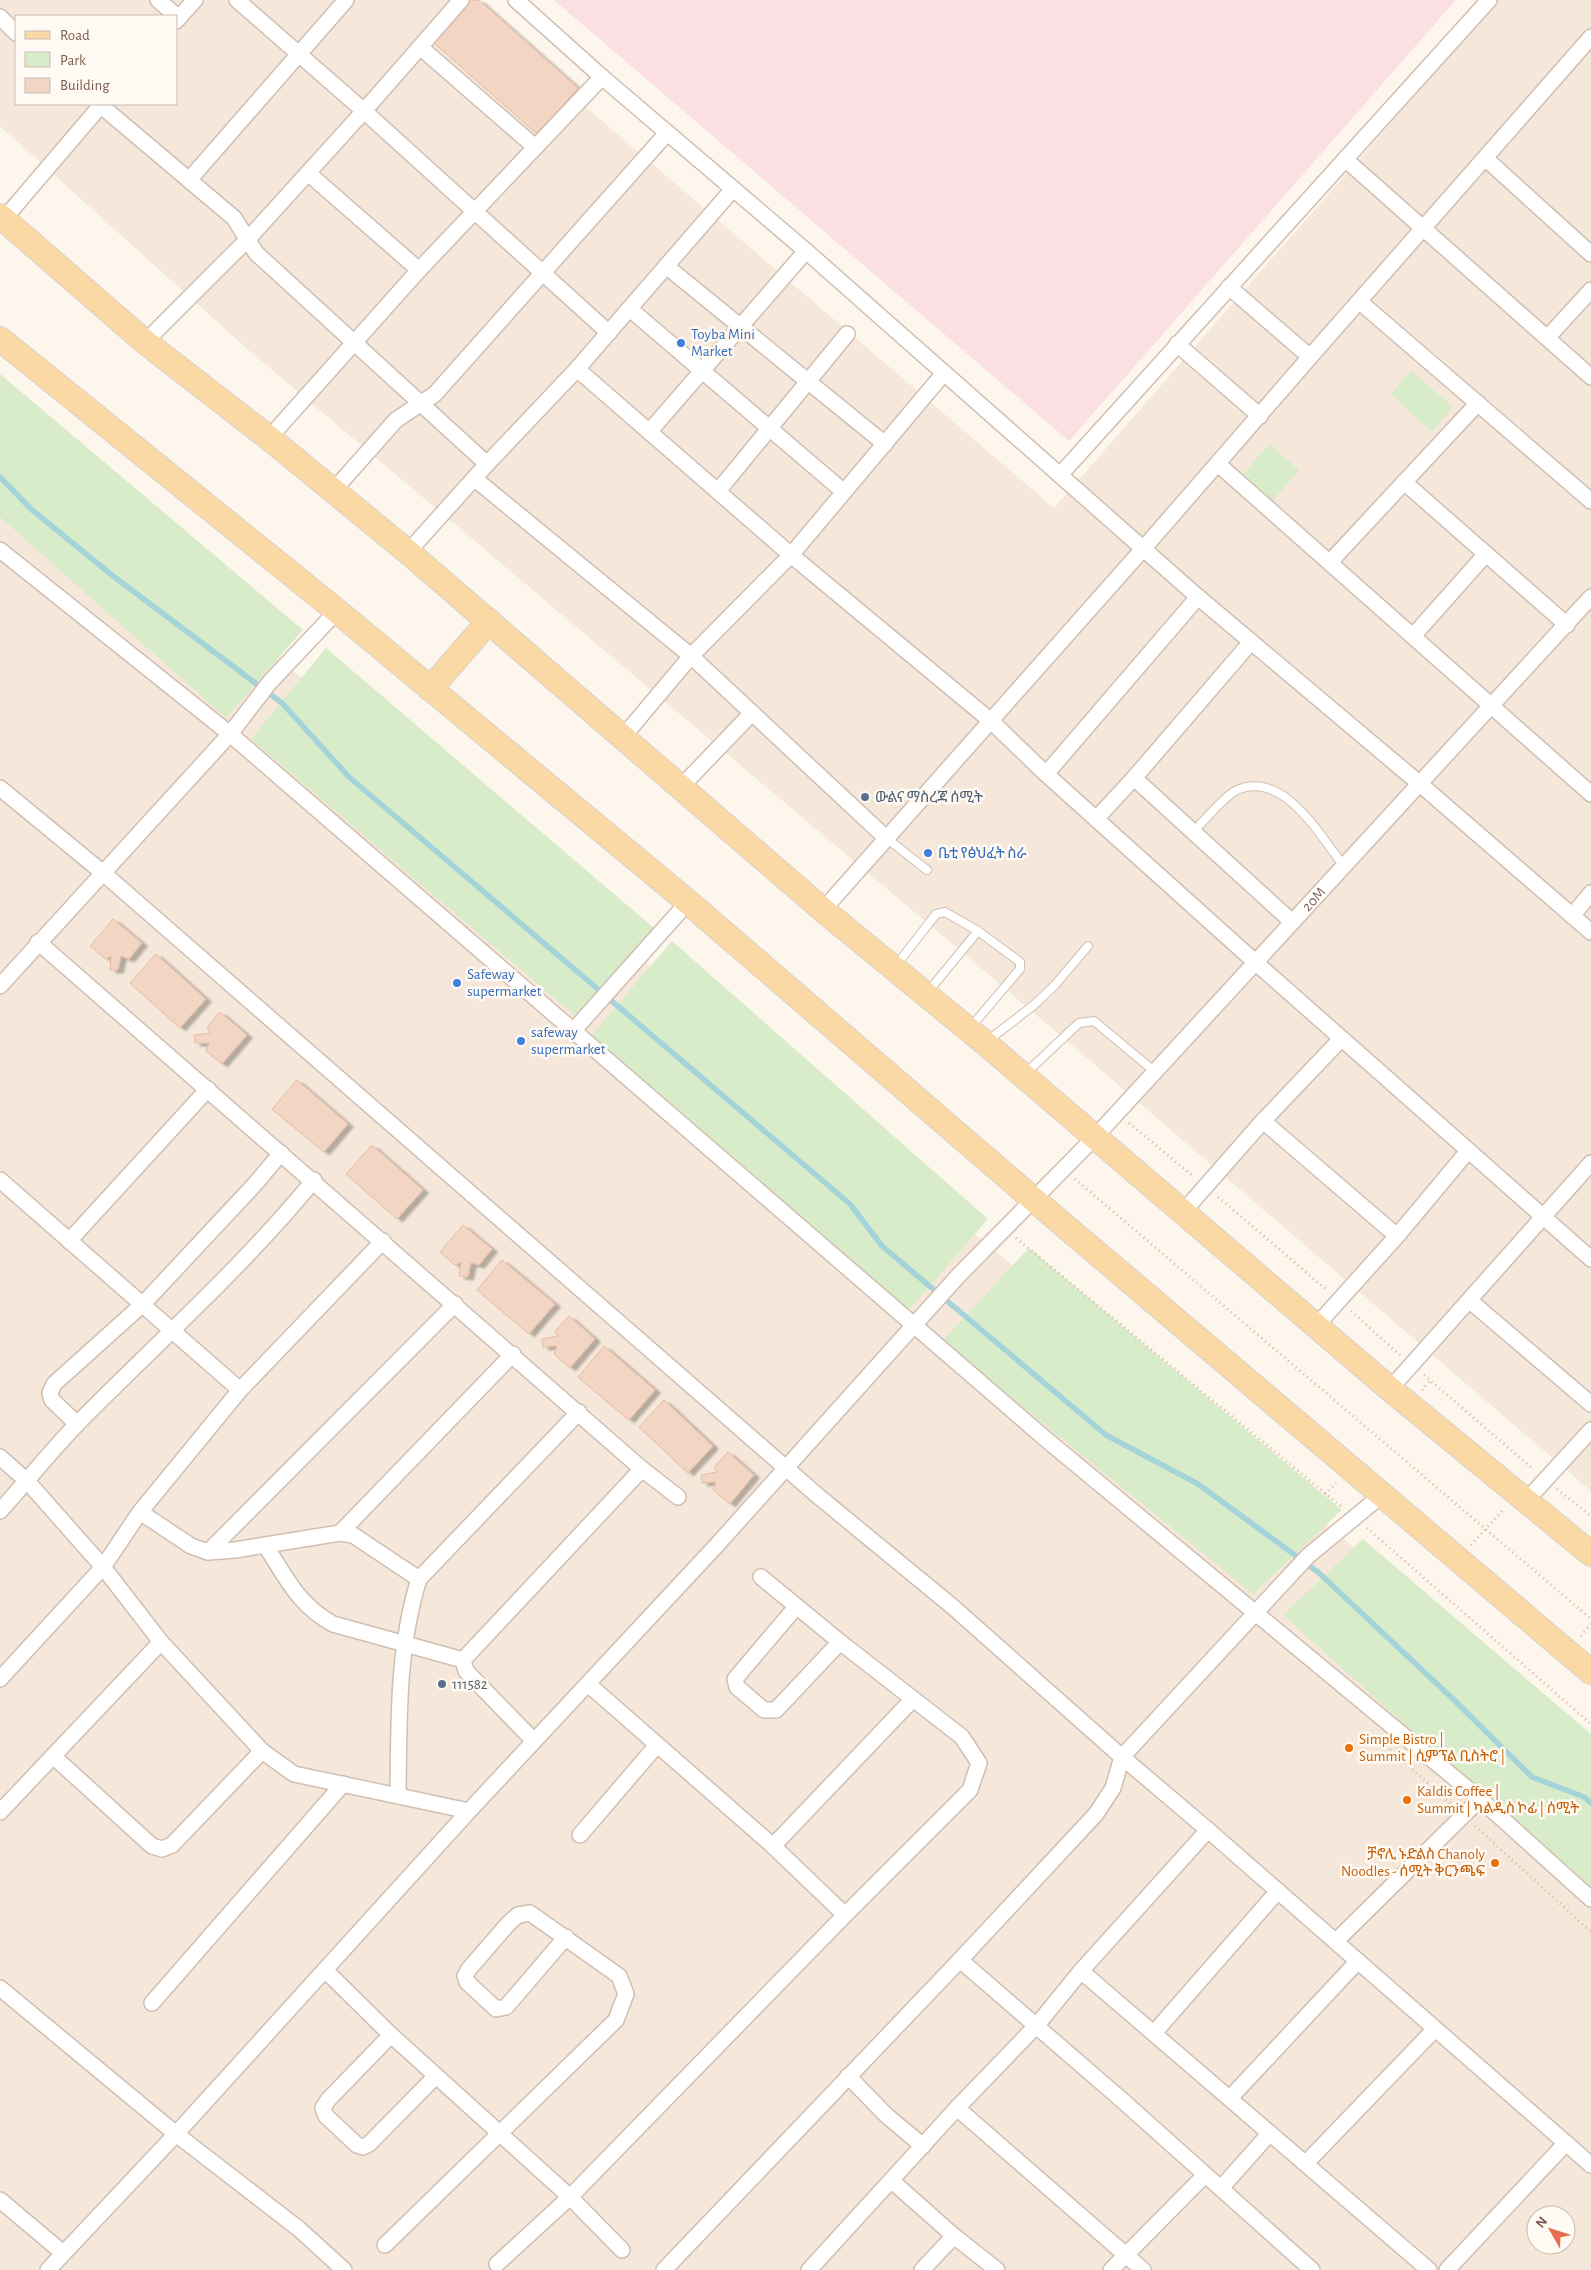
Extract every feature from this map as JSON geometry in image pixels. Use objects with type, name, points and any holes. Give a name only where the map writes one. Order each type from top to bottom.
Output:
[{"type":"main road","points":[[2,218],[145,342],[269,438],[408,552],[823,910],[977,1037],[1390,1389],[1591,1554]]},
{"type":"main road","points":[[0,339],[337,611],[688,902],[1033,1199],[1384,1494],[1591,1672]]},
{"type":"main road","points":[[430,689],[489,621]]},
{"type":"street","points":[[158,0],[173,15]]},
{"type":"street","points":[[178,18],[195,0]]},
{"type":"street","points":[[237,0],[364,111],[609,333]]},
{"type":"street","points":[[189,180],[346,0]]},
{"type":"street","points":[[145,342],[248,239],[461,0]]},
{"type":"street","points":[[516,0],[602,78],[806,251],[1198,597],[1420,784],[1591,932]]},
{"type":"street","points":[[1060,475],[1489,0]]},
{"type":"street","points":[[0,18],[15,32]]},
{"type":"street","points":[[823,910],[1218,464],[1591,37]]},
{"type":"street","points":[[420,47],[535,147]]},
{"type":"street","points":[[269,438],[419,270],[602,78]]},
{"type":"street","points":[[2,218],[100,105]]},
{"type":"street","points":[[102,105],[234,218],[256,253],[487,464]]},
{"type":"street","points":[[334,491],[396,420],[435,394],[667,132]]},
{"type":"street","points":[[1485,158],[1591,254]]},
{"type":"street","points":[[1345,159],[1591,377]]},
{"type":"street","points":[[308,173],[419,270]]},
{"type":"street","points":[[408,552],[487,464],[577,369],[733,189]]},
{"type":"street","points":[[649,432],[806,251]]},
{"type":"street","points":[[666,266],[885,444]]},
{"type":"street","points":[[1229,287],[1310,357]]},
{"type":"street","points":[[1547,338],[1591,290]]},
{"type":"street","points":[[1360,302],[1591,501]]},
{"type":"street","points":[[630,308],[844,492]]},
{"type":"street","points":[[718,491],[846,334]]},
{"type":"street","points":[[1177,344],[1260,416]]},
{"type":"street","points":[[577,369],[791,555],[991,721],[1046,774],[1254,961],[1591,1259]]},
{"type":"street","points":[[623,737],[691,656],[791,555],[944,373]]},
{"type":"street","points":[[1330,562],[1478,403]]},
{"type":"street","points":[[1218,464],[1591,794]]},
{"type":"street","points":[[475,479],[691,656],[886,837]]},
{"type":"street","points":[[1404,482],[1567,625]]},
{"type":"street","points":[[0,550],[230,734],[1048,1441],[1480,1799],[1591,1899]]},
{"type":"street","points":[[1413,636],[1486,554]]},
{"type":"street","points":[[1046,774],[1198,597]]},
{"type":"street","name":"20M","points":[[48,2270],[176,2134],[469,1811],[588,1684],[959,1274],[1095,1137],[1254,961],[1420,784],[1591,597]]},
{"type":"street","points":[[0,986],[38,942],[230,734],[270,682],[337,611]]},
{"type":"street","points":[[1096,819],[1134,778],[1251,642]]},
{"type":"street","points":[[681,787],[752,713]]},
{"type":"street","points":[[1134,778],[1291,921]]},
{"type":"street","points":[[0,788],[102,872],[818,1496],[953,1607],[1122,1757],[1591,2164]]},
{"type":"street","points":[[1572,916],[1591,893]]},
{"type":"street","points":[[574,1030],[688,902]]},
{"type":"street","points":[[38,942],[314,1180],[642,1468],[678,1497]]},
{"type":"street","points":[[1183,1212],[1263,1121],[1341,1039]]},
{"type":"street","points":[[69,1241],[208,1089]]},
{"type":"street","points":[[1263,1121],[1397,1236]]},
{"type":"street","points":[[1316,1326],[1397,1236],[1468,1152]]},
{"type":"street","points":[[77,1424],[52,1400],[50,1392],[54,1384],[143,1304],[256,1183],[281,1153]]},
{"type":"street","points":[[1390,1389],[1591,1163]]},
{"type":"street","points":[[0,1180],[240,1390]]},
{"type":"street","points":[[0,1511],[77,1424],[172,1332],[263,1238],[314,1180]]},
{"type":"street","points":[[0,1679],[104,1567],[140,1512],[240,1390],[383,1241]]},
{"type":"street","points":[[1469,1300],[1591,1404]]},
{"type":"street","points":[[208,1552],[455,1304]]},
{"type":"street","points":[[340,1532],[513,1354]]},
{"type":"street","points":[[398,1796],[400,1690],[410,1608],[419,1579],[579,1412]]},
{"type":"street","points":[[1522,1498],[1546,1480],[1591,1430]]},
{"type":"street","points":[[0,1457],[27,1481],[104,1567],[161,1642],[262,1751],[294,1774],[469,1811]]},
{"type":"street","points":[[463,1660],[642,1468]]},
{"type":"street","points":[[664,2270],[960,1960],[1096,1814],[1114,1788],[1122,1757],[1291,1574],[1308,1556],[1384,1494]]},
{"type":"street","points":[[140,1512],[191,1546],[208,1552],[235,1550],[340,1532],[353,1535],[419,1579]]},
{"type":"street","points":[[265,1545],[304,1603],[316,1615],[333,1624],[463,1660]]},
{"type":"street","points":[[497,2264],[570,2197],[970,1790],[980,1763],[962,1737],[840,1642],[761,1577]]},
{"type":"street","points":[[796,1606],[735,1679],[737,1687],[764,1710],[776,1710],[840,1642]]},
{"type":"street","points":[[0,1812],[161,1642]]},
{"type":"street","points":[[463,1660],[466,1670],[534,1741]]},
{"type":"street","points":[[588,1684],[773,1846],[846,1915]]},
{"type":"street","points":[[773,1846],[913,1699]]},
{"type":"street","points":[[580,1835],[657,1745]]},
{"type":"street","points":[[53,1756],[152,1846],[162,1850],[172,1845],[262,1751]]},
{"type":"street","points":[[152,2003],[343,1784]]},
{"type":"street","points":[[1336,1941],[1480,1799]]},
{"type":"street","points":[[809,2270],[957,2108],[1037,2025],[1081,1971],[1208,1830]]},
{"type":"street","points":[[1154,2033],[1278,1891]]},
{"type":"street","points":[[385,2245],[502,2134],[616,2020],[626,1994],[619,1976],[566,1937],[530,1913],[518,1915],[508,1924],[469,1969],[465,1976],[466,1982],[496,2009],[506,2007],[566,1937]]},
{"type":"street","points":[[960,1960],[1037,2025],[1312,2270]]},
{"type":"street","points":[[1230,2098],[1358,1961]]},
{"type":"street","points":[[325,1970],[435,2076],[502,2134],[570,2197],[622,2250]]},
{"type":"street","points":[[1081,1971],[1430,2270]]},
{"type":"street","points":[[0,1988],[176,2134],[298,2230],[344,2270]]},
{"type":"street","points":[[1306,2163],[1436,2028]]},
{"type":"street","points":[[391,2035],[328,2100],[323,2108],[326,2116],[357,2145],[369,2144],[435,2076]]},
{"type":"street","points":[[848,2076],[887,2116],[923,2146]]},
{"type":"street","points":[[957,2108],[1143,2270]]},
{"type":"street","points":[[1221,2188],[1270,2132]]},
{"type":"street","points":[[1447,2270],[1566,2143]]},
{"type":"street","points":[[1111,2270],[1205,2175]]},
{"type":"street","points":[[892,2181],[954,2236],[997,2270]]},
{"type":"street","points":[[0,2200],[63,2253]]},
{"type":"street","points":[[922,2270],[954,2236]]},
{"type":"lane","points":[[1193,832],[1233,792],[1251,786],[1273,790],[1287,798],[1296,807],[1343,865]]},
{"type":"lane","points":[[886,837],[927,870]]},
{"type":"lane","points":[[894,968],[936,914],[945,912],[978,931],[1020,962],[1020,969],[977,1037]]},
{"type":"lane","points":[[926,994],[978,931]]},
{"type":"lane","points":[[977,1037],[1034,1005],[1055,985],[1088,946]]},
{"type":"lane","points":[[1023,1076],[1079,1023],[1094,1021],[1154,1071]]},
{"type":"path","points":[[1116,1112],[1206,1186],[1546,1480],[1591,1516]]},
{"type":"path","points":[[1063,1169],[1591,1619]]},
{"type":"path","points":[[1004,1228],[1354,1518],[1591,1724]]},
{"type":"path","points":[[1459,1559],[1486,1529],[1522,1498]]},
{"type":"path","points":[[1374,1736],[1464,1815],[1591,1932]]},
{"type":"shaded area","points":[[0,0],[461,0],[1054,508],[1498,0],[1591,0],[1591,1491],[1073,1046],[246,348],[0,126]]},
{"type":"shaded area","points":[[554,0],[1456,0],[1069,441]]},
{"type":"shaded area","points":[[0,429],[1591,1743],[1591,2270],[0,2270]]},
{"type":"green space","points":[[1411,371],[1453,407],[1432,432],[1391,394]]},
{"type":"green space","points":[[0,374],[303,630],[226,718],[0,517]]},
{"type":"green space","points":[[1269,444],[1299,470],[1270,504],[1240,478]]},
{"type":"green space","points":[[326,648],[655,929],[576,1017],[251,739]]},
{"type":"green space","points":[[672,941],[988,1219],[907,1312],[590,1037]]},
{"type":"green space","points":[[1029,1248],[1342,1510],[1253,1594],[942,1341]]},
{"type":"green space","points":[[1363,1539],[1591,1734],[1591,1892],[1283,1615]]},
{"type":"building","points":[[472,0],[479,0],[578,88],[537,134],[434,43]]},
{"type":"building","points":[[113,919],[142,943],[129,959],[121,956],[118,970],[110,970],[111,956],[106,959],[90,946]]},
{"type":"building","points":[[156,954],[206,999],[180,1028],[130,983]]},
{"type":"building","points":[[220,1012],[247,1035],[222,1064],[206,1051],[209,1043],[195,1043],[194,1035],[210,1033],[207,1027]]},
{"type":"building","points":[[297,1080],[348,1124],[324,1152],[272,1109]]},
{"type":"building","points":[[372,1145],[423,1190],[397,1219],[346,1174]]},
{"type":"building","points":[[463,1225],[492,1249],[479,1265],[471,1263],[468,1277],[459,1276],[461,1262],[455,1265],[440,1252]]},
{"type":"building","points":[[502,1260],[555,1304],[529,1334],[477,1290]]},
{"type":"building","points":[[569,1316],[595,1339],[570,1368],[554,1354],[557,1346],[543,1347],[542,1339],[558,1336],[555,1331]]},
{"type":"building","points":[[604,1346],[655,1390],[629,1420],[578,1377]]},
{"type":"building","points":[[664,1400],[713,1446],[688,1473],[639,1427]]},
{"type":"building","points":[[728,1452],[754,1475],[730,1504],[713,1490],[716,1482],[702,1483],[701,1475],[717,1472],[714,1467]]},
{"type":"waterway","points":[[0,477],[31,509],[113,576],[282,703],[349,777],[850,1204],[882,1246],[1106,1435],[1198,1484],[1318,1572],[1453,1699],[1532,1777],[1584,1797],[1591,1803]]},
{"type":"place","name":"Toyba Mini Market","points":[[681,343]]},
{"type":"place","name":"ውልና ማስረጃ ሰሚት","points":[[865,797]]},
{"type":"place","name":"ቤቲ የፅህፈት ስራ","points":[[928,853]]},
{"type":"place","name":"Safeway supermarket","points":[[457,983]]},
{"type":"place","name":"safeway supermarket","points":[[521,1041]]},
{"type":"place","name":"111582","points":[[442,1684]]},
{"type":"place","name":"Simple Bistro | Summit | ሲምፕል ቢስትሮ |","points":[[1349,1748]]},
{"type":"place","name":"Kaldis Coffee | Summit | ካልዲስ ኮፊ | ሰሚት","points":[[1407,1800]]},
{"type":"place","name":"ቻኖሊ ኑድልስ Chanoly Noodles - ሰሚት ቅርንጫፍ","points":[[1495,1863]]}]
